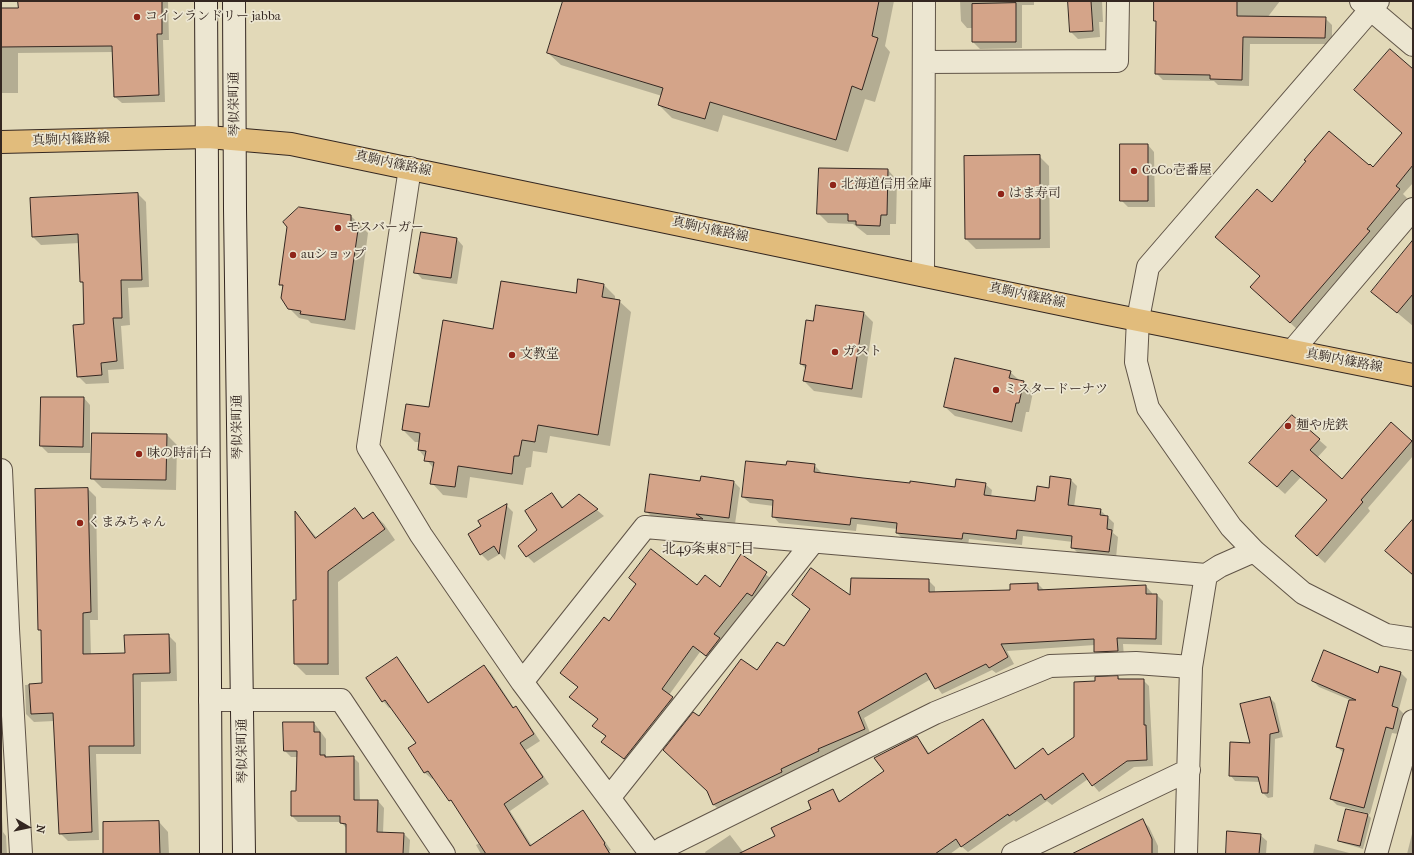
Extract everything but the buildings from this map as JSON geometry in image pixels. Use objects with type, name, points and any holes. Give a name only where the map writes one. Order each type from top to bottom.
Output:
[{"type":"main road","name":"真駒内篠路線","points":[[1,142],[208,137],[291,144],[923,275],[1413,374]]},
{"type":"street","points":[[206,1],[208,137],[211,854]]},
{"type":"street","name":"琴似栄町通","points":[[234,1],[244,854]]},
{"type":"street","points":[[923,275],[924,1]]},
{"type":"street","points":[[924,62],[1117,61],[1118,1]]},
{"type":"street","points":[[1413,45],[1370,4],[1148,267],[1138,319],[1136,362],[1148,408],[1231,527],[1254,551],[1303,593],[1386,635],[1413,639]]},
{"type":"street","points":[[410,168],[368,447],[421,535],[522,682],[651,854]]},
{"type":"street","points":[[1294,350],[1413,210]]},
{"type":"street","points":[[1,470],[4,629],[9,767],[21,854]]},
{"type":"street","points":[[522,682],[645,527],[1206,575],[1220,566],[1254,551]]},
{"type":"street","points":[[608,798],[813,542]]},
{"type":"street","points":[[1186,854],[1191,667],[1206,575]]},
{"type":"street","points":[[655,854],[670,844],[935,713],[1050,666],[1136,663],[1191,667]]},
{"type":"street","points":[[210,700],[341,700],[444,854]]},
{"type":"street","points":[[1376,854],[1413,721]]},
{"type":"street","points":[[1013,854],[1189,770]]},
{"type":"place","name":"コインランドリー jabba","points":[[137,17]]},
{"type":"place","name":"CoCo壱番屋","points":[[1134,171]]},
{"type":"place","name":"北海道信用金庫","points":[[833,185]]},
{"type":"place","name":"はま寿司","points":[[1001,194]]},
{"type":"place","name":"モスバーガー","points":[[338,228]]},
{"type":"place","name":"auショップ","points":[[293,255]]},
{"type":"place","name":"ガスト","points":[[835,352]]},
{"type":"place","name":"文教堂","points":[[512,355]]},
{"type":"place","name":"ミスタードーナツ","points":[[996,390]]},
{"type":"place","name":"麺や虎鉄","points":[[1288,426]]},
{"type":"place","name":"味の時計台","points":[[139,454]]},
{"type":"place","name":"くまみちゃん","points":[[80,523]]},
{"type":"district","name":"北49条東8丁目","points":[[708,550]]}]
